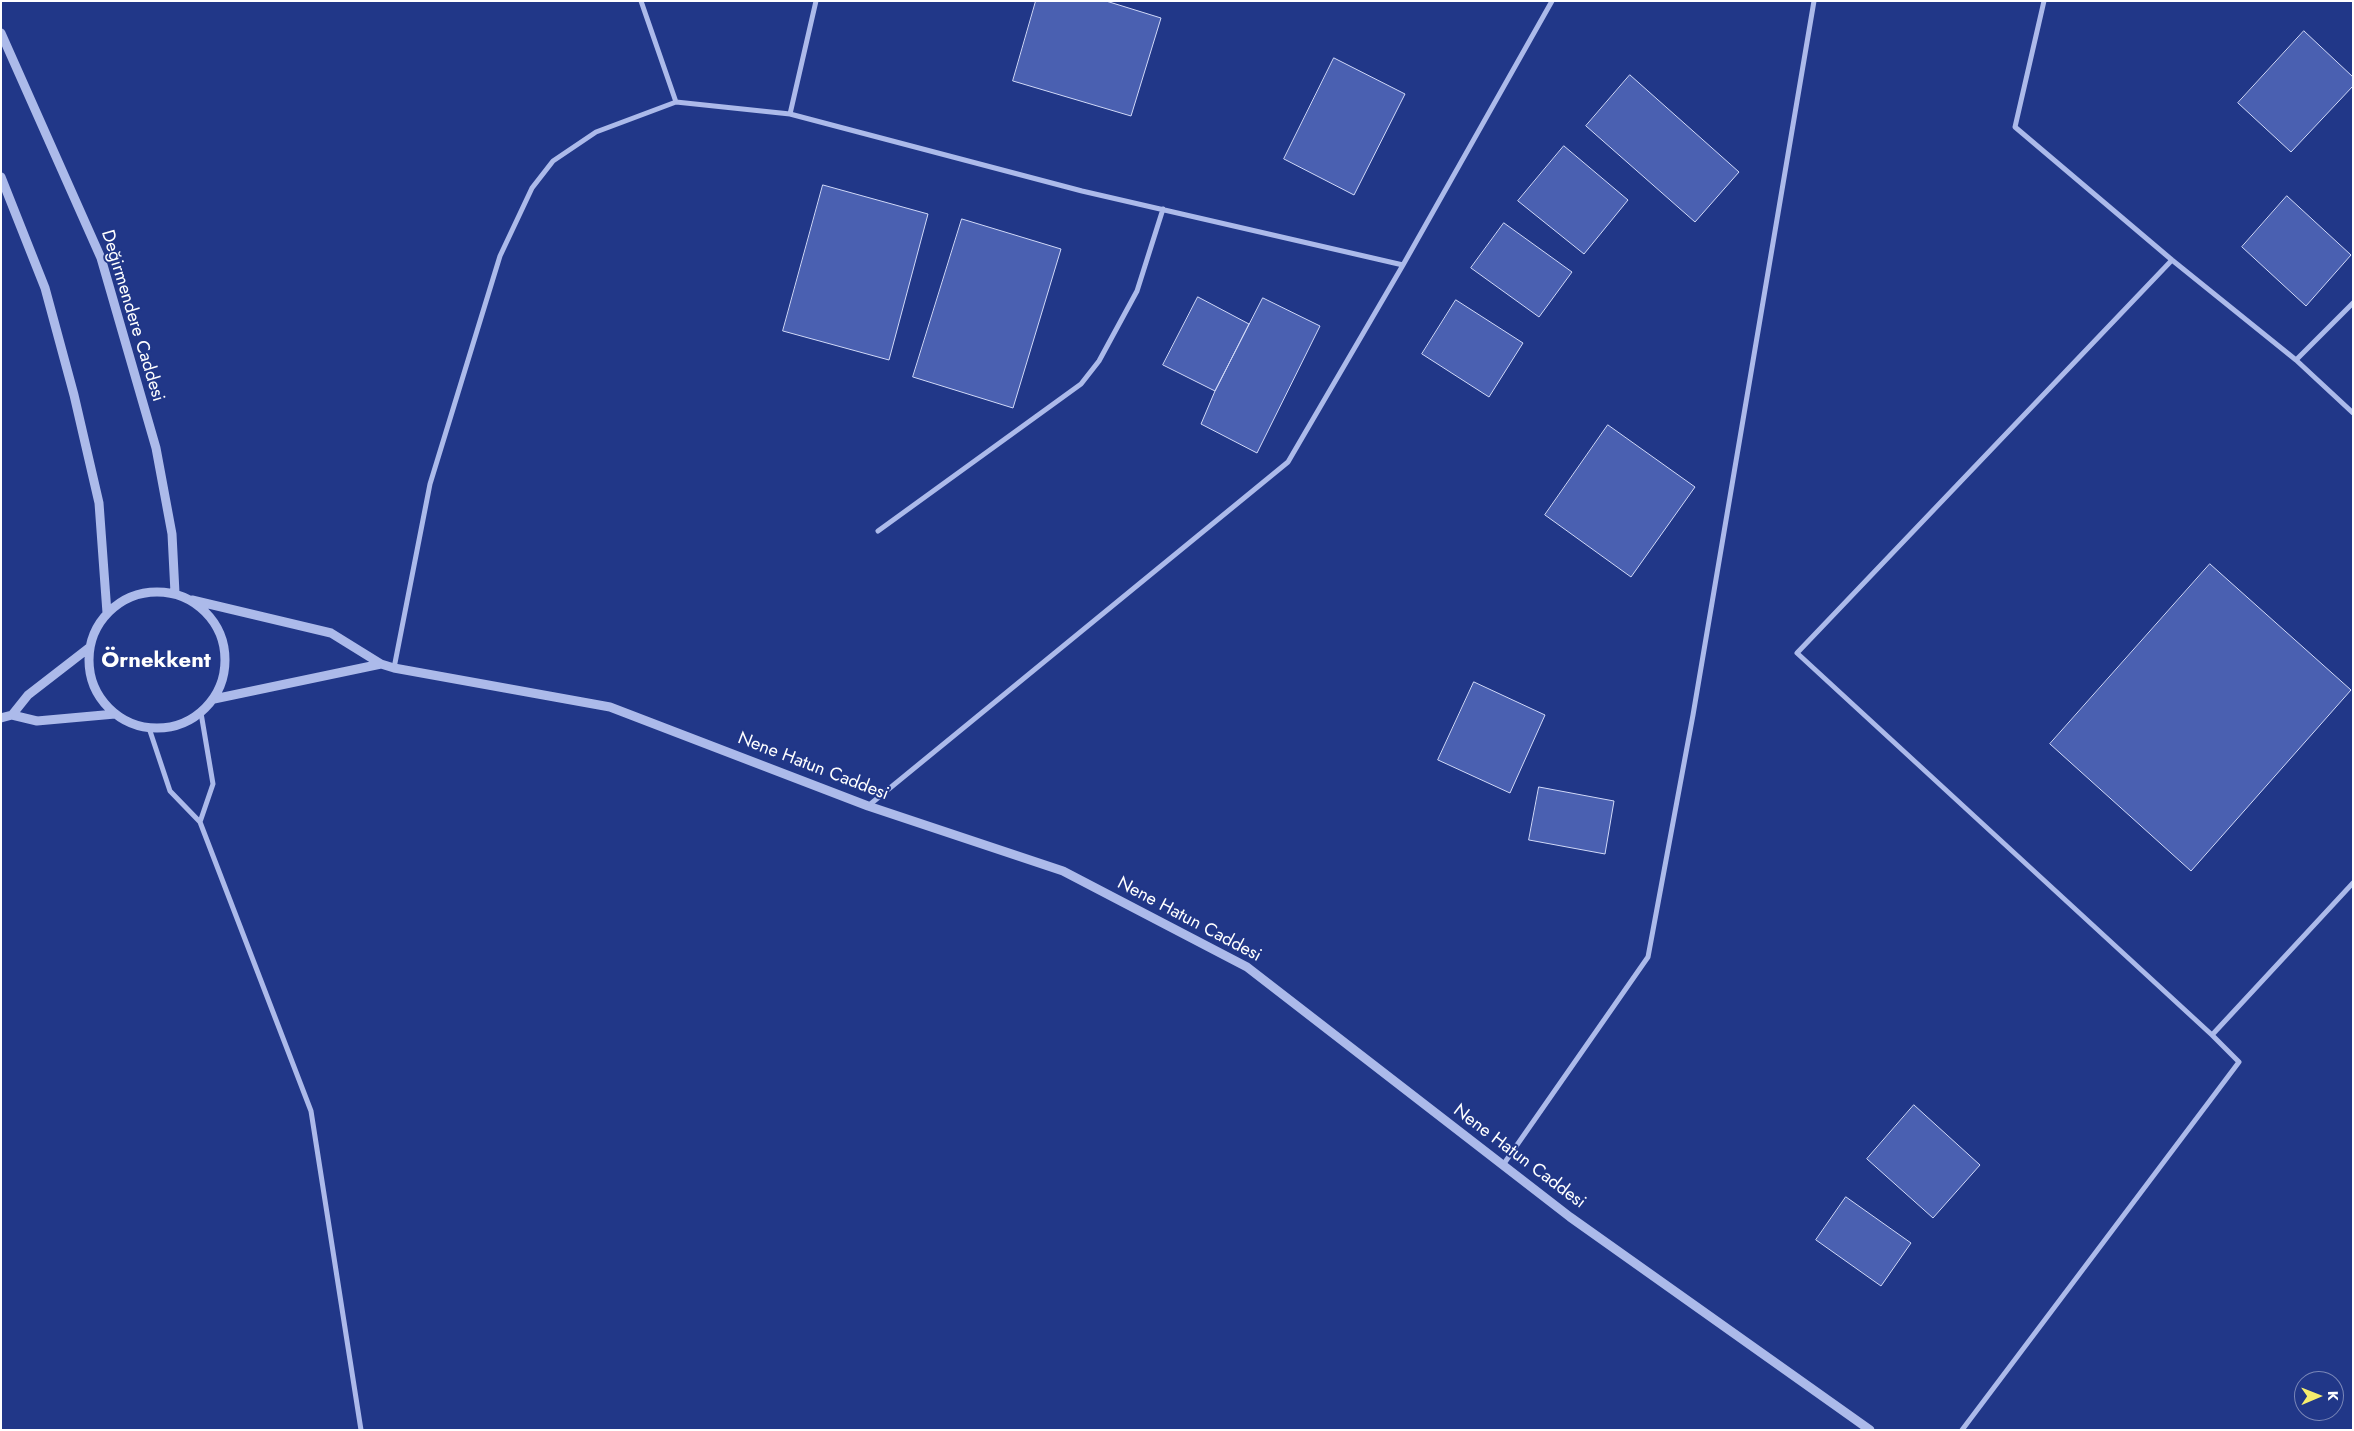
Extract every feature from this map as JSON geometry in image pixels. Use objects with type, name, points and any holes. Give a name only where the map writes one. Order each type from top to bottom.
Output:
[{"type":"street","points":[[641,1],[676,102]]},
{"type":"street","points":[[790,114],[816,1]]},
{"type":"street","points":[[868,806],[1288,462],[1403,265],[1552,1]]},
{"type":"street","points":[[1503,1165],[1648,957],[1693,715],[1814,1]]},
{"type":"street","points":[[2044,1],[2015,127],[2172,260],[2296,360],[2353,413]]},
{"type":"street","name":"Değirmendere Caddesi","points":[[1,33],[101,258],[156,448],[172,534],[175,593]]},
{"type":"street","points":[[394,668],[430,484],[500,256],[532,188],[553,161],[596,132],[676,102],[790,114],[1082,191],[1403,265]]},
{"type":"street","points":[[1,177],[46,288],[74,395],[98,503],[107,613]]},
{"type":"street","points":[[878,531],[1081,384],[1098,361],[1137,291],[1163,209]]},
{"type":"street","points":[[1962,1430],[2239,1062],[1797,653],[2172,260]]},
{"type":"street","points":[[2296,360],[2353,303]]},
{"type":"street","points":[[156,591],[175,593],[192,600],[207,612],[218,627],[224,645],[226,664],[222,682],[214,699],[202,713],[185,723],[167,728],[149,728],[130,723],[115,714],[101,700],[93,684],[89,665],[90,647],[96,629],[107,613],[121,601],[138,594],[156,591]]},
{"type":"street","name":"Nene Hatun Caddesi","points":[[192,600],[331,633],[381,664],[394,668],[610,707],[868,806],[1062,872],[1247,967],[1570,1217],[1870,1430]]},
{"type":"street","points":[[12,715],[28,695],[90,647]]},
{"type":"street","name":"Nene Hatun Caddesi","points":[[214,699],[381,664]]},
{"type":"street","points":[[200,822],[213,784],[202,713]]},
{"type":"street","points":[[1,718],[12,715],[37,721],[115,714]]},
{"type":"street","points":[[149,728],[170,791],[200,822],[311,1111],[361,1430]]},
{"type":"street","points":[[2212,1035],[2353,883]]},
{"type":"building","points":[[1036,1],[1106,1],[1161,18],[1131,116],[1013,81]]},
{"type":"building","points":[[2304,31],[2353,77],[2353,86],[2291,152],[2238,103]]},
{"type":"building","points":[[1334,58],[1405,94],[1354,195],[1284,159]]},
{"type":"building","points":[[1630,75],[1739,172],[1695,222],[1586,126]]},
{"type":"building","points":[[1564,146],[1628,200],[1584,254],[1518,201]]},
{"type":"building","points":[[823,185],[928,214],[889,360],[783,331]]},
{"type":"building","points":[[2287,196],[2351,255],[2306,306],[2242,247]]},
{"type":"building","points":[[962,219],[1061,249],[1013,408],[913,377]]},
{"type":"building","points":[[1504,223],[1572,272],[1539,317],[1471,268]]},
{"type":"building","points":[[1198,297],[1249,324],[1215,391],[1163,365]]},
{"type":"building","points":[[1263,298],[1320,326],[1257,453],[1201,424],[1215,391]]},
{"type":"building","points":[[1456,300],[1523,343],[1489,397],[1422,354]]},
{"type":"building","points":[[1608,425],[1695,487],[1631,577],[1545,515]]},
{"type":"building","points":[[2210,564],[2351,690],[2191,871],[2050,744]]},
{"type":"building","points":[[1474,682],[1545,715],[1510,793],[1438,760]]},
{"type":"building","points":[[1539,787],[1614,801],[1605,854],[1529,840]]},
{"type":"building","points":[[1914,1105],[1980,1165],[1933,1218],[1867,1159]]},
{"type":"building","points":[[1846,1197],[1911,1243],[1881,1286],[1816,1240]]},
{"type":"district","name":"Örnekkent","points":[[156,662]]}]
